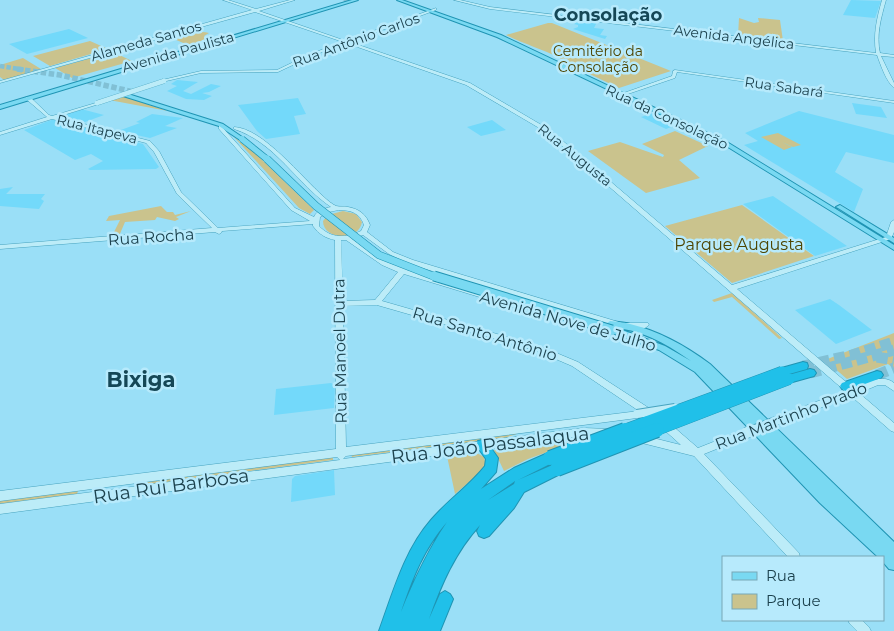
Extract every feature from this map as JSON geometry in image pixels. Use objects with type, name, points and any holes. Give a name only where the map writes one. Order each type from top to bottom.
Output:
[{"type":"highway","points":[[654,426],[692,405],[806,369]]},
{"type":"highway","points":[[850,390],[877,374]]},
{"type":"highway","points":[[402,631],[432,556],[448,532],[519,470],[554,463],[785,375]]},
{"type":"highway","points":[[387,631],[412,564],[434,528],[491,468],[492,458],[482,445]]},
{"type":"highway","points":[[417,631],[438,572],[453,545],[491,496],[520,485],[554,463]]},
{"type":"highway","points":[[484,531],[492,519],[516,496],[520,485]]},
{"type":"highway","points":[[432,631],[442,604]]},
{"type":"main road","name":"Rua Augusta","points":[[226,0],[475,87],[548,131],[894,428]]},
{"type":"main road","name":"Alameda Santos","points":[[0,82],[293,0]]},
{"type":"main road","name":"Avenida Paulista","points":[[0,105],[355,0]]},
{"type":"main road","name":"Rua da Consolação","points":[[399,0],[434,10]]},
{"type":"main road","name":"Rua da Consolação","points":[[406,0],[499,36],[736,143],[891,239]]},
{"type":"main road","name":"Avenida Angélica","points":[[456,0],[490,8],[894,56]]},
{"type":"main road","points":[[884,0],[875,39],[877,54],[894,87]]},
{"type":"main road","name":"Rua Antônio Carlos","points":[[50,117],[164,80],[202,72],[278,70],[309,56],[434,10]]},
{"type":"main road","name":"Avenida Paulista","points":[[0,105],[284,20]]},
{"type":"main road","points":[[622,92],[632,86],[675,72]]},
{"type":"main road","points":[[622,92],[641,88],[674,76],[675,72]]},
{"type":"main road","name":"Rua Sabará","points":[[675,72],[894,102]]},
{"type":"main road","points":[[632,86],[641,88]]},
{"type":"main road","points":[[134,92],[213,116],[236,128],[242,129],[262,142],[323,200],[336,208]]},
{"type":"main road","name":"Rua da Consolação","points":[[622,92],[725,143],[894,248]]},
{"type":"main road","points":[[125,94],[221,125],[245,138]]},
{"type":"main road","name":"Rua Itapeva","points":[[28,98],[50,117],[152,144],[180,193],[219,232]]},
{"type":"main road","points":[[0,134],[50,117]]},
{"type":"main road","points":[[221,125],[221,128],[269,184],[293,209],[325,234],[338,239],[348,239],[364,232],[367,224],[362,215],[350,209],[336,208],[321,214],[310,222]]},
{"type":"main road","points":[[236,128],[322,211],[383,258],[429,275],[619,328],[645,325]]},
{"type":"main road","points":[[310,222],[309,215],[323,205],[323,200]]},
{"type":"main road","name":"Rua Rocha","points":[[0,247],[219,232],[310,222]]},
{"type":"main road","points":[[731,288],[880,239],[891,239],[894,222]]},
{"type":"main road","name":"Avenida Nove de Julho","points":[[364,232],[391,252],[411,262],[670,343],[698,360],[720,379],[894,551]]},
{"type":"main road","name":"Rua Manoel Dutra","points":[[338,239],[341,464]]},
{"type":"main road","name":"Avenida Nove de Julho","points":[[348,239],[384,263],[402,271],[580,325],[619,328],[662,348],[698,369],[800,475],[894,564]]},
{"type":"main road","points":[[377,302],[411,262]]},
{"type":"main road","name":"Rua Santo Antônio","points":[[339,304],[377,302],[503,338],[556,355],[576,364],[640,406],[697,453],[794,556]]},
{"type":"main road","points":[[656,328],[670,343]]},
{"type":"main road","name":"Rua Martinho Prado","points":[[697,453],[850,390],[878,382],[887,382],[894,388]]},
{"type":"main road","name":"Rua João Passalaqua","points":[[341,451],[517,428],[595,420],[692,405]]},
{"type":"main road","points":[[517,428],[524,434],[518,440]]},
{"type":"main road","name":"Rua João Passalaqua","points":[[341,464],[583,432],[605,432],[697,453]]},
{"type":"main road","name":"Rua Rui Barbosa","points":[[0,496],[341,451]]},
{"type":"main road","name":"Rua Rui Barbosa","points":[[0,509],[341,464]]},
{"type":"main road","points":[[136,491],[139,478]]},
{"type":"main road","points":[[855,621],[865,631]]},
{"type":"shaded area","points":[[851,0],[881,1],[875,18],[843,15]]},
{"type":"shaded area","points":[[580,20],[597,22],[594,28],[604,29],[600,35],[607,36],[605,39],[573,29],[578,27],[578,25],[574,24]]},
{"type":"shaded area","points":[[69,29],[88,38],[27,54],[9,44]]},
{"type":"shaded area","points":[[177,80],[198,82],[183,91],[191,94],[211,84],[221,86],[202,93],[212,96],[204,100],[186,99],[167,91],[177,86],[171,84]]},
{"type":"shaded area","points":[[298,98],[306,114],[294,116],[300,134],[266,139],[257,131],[238,105]]},
{"type":"shaded area","points":[[852,103],[881,107],[887,118],[856,114]]},
{"type":"shaded area","points":[[83,109],[104,115],[85,122],[61,116]]},
{"type":"shaded area","points":[[799,111],[894,135],[894,163],[846,152],[835,172],[863,189],[854,212],[744,145],[758,141],[745,133]]},
{"type":"shaded area","points":[[654,113],[679,124],[666,129],[641,117]]},
{"type":"shaded area","points":[[152,114],[183,118],[165,126],[177,128],[150,138],[118,131],[140,123],[136,122]]},
{"type":"shaded area","points":[[54,119],[143,144],[159,167],[156,169],[90,170],[88,169],[103,161],[91,154],[75,160],[24,130]]},
{"type":"shaded area","points":[[492,120],[506,130],[481,136],[467,127]]},
{"type":"shaded area","points":[[13,187],[6,194],[45,194],[41,199],[44,201],[39,209],[0,206],[0,189]]},
{"type":"shaded area","points":[[773,196],[847,246],[815,256],[743,204]]},
{"type":"shaded area","points":[[830,299],[872,330],[836,344],[795,310]]},
{"type":"shaded area","points":[[331,383],[335,385],[334,408],[274,415],[276,389]]},
{"type":"shaded area","points":[[334,470],[335,495],[291,502],[292,479],[295,476]]},
{"type":"green space","points":[[739,18],[754,23],[759,22],[758,18],[780,20],[783,41],[738,36]]},
{"type":"green space","name":"Cemitério da Consolação","points":[[548,23],[671,71],[619,88],[560,60],[560,58],[506,35]]},
{"type":"green space","points":[[183,31],[209,33],[204,36],[211,38],[188,45],[167,36]]},
{"type":"green space","points":[[90,41],[108,49],[50,66],[33,56]]},
{"type":"green space","points":[[113,52],[132,61],[72,78],[55,68]]},
{"type":"green space","points":[[23,58],[41,69],[4,80],[0,77],[0,65]]},
{"type":"green space","points":[[122,96],[168,111],[109,100]]},
{"type":"green space","points":[[675,131],[708,146],[679,160],[700,178],[646,193],[588,151],[620,142],[663,157],[664,155],[642,144]]},
{"type":"green space","points":[[778,133],[801,145],[793,147],[782,142],[792,147],[784,150],[761,137]]},
{"type":"green space","points":[[234,137],[255,153],[314,210],[310,214],[299,208]]},
{"type":"green space","name":"Parque Augusta","points":[[742,205],[814,256],[732,283],[665,226]]},
{"type":"green space","points":[[161,206],[167,212],[173,212],[175,215],[191,211],[176,217],[179,219],[175,221],[157,217],[155,220],[125,222],[119,236],[112,236],[120,220],[106,221],[109,216]]},
{"type":"green space","points":[[343,211],[356,214],[362,222],[355,233],[341,236],[335,235],[329,232],[323,221],[328,215]]},
{"type":"green space","points":[[732,293],[782,338],[779,339],[732,297],[714,302],[712,300]]},
{"type":"green space","points":[[894,333],[894,369],[888,364],[847,379],[825,360]]},
{"type":"green space","points":[[520,433],[504,438],[352,457],[351,454]]},
{"type":"green space","points":[[583,439],[528,459],[504,471],[494,450]]},
{"type":"green space","points":[[475,452],[484,457],[486,466],[455,494],[447,456]]},
{"type":"green space","points":[[333,457],[333,460],[144,485],[145,482]]},
{"type":"green space","points":[[78,491],[77,494],[0,504],[0,500]]},
{"type":"tunnel","points":[[344,2],[352,0]]},
{"type":"tunnel","points":[[0,66],[25,70]]},
{"type":"tunnel","points":[[17,69],[60,75],[134,92]]},
{"type":"tunnel","points":[[803,366],[852,355],[894,342]]},
{"type":"tunnel","points":[[810,373],[894,350]]},
{"type":"tunnel","points":[[877,357],[894,360]]},
{"type":"tunnel","points":[[877,375],[894,368]]},
{"type":"district","name":"Consolação","points":[[608,15]]},
{"type":"district","name":"Bixiga","points":[[141,379]]}]
